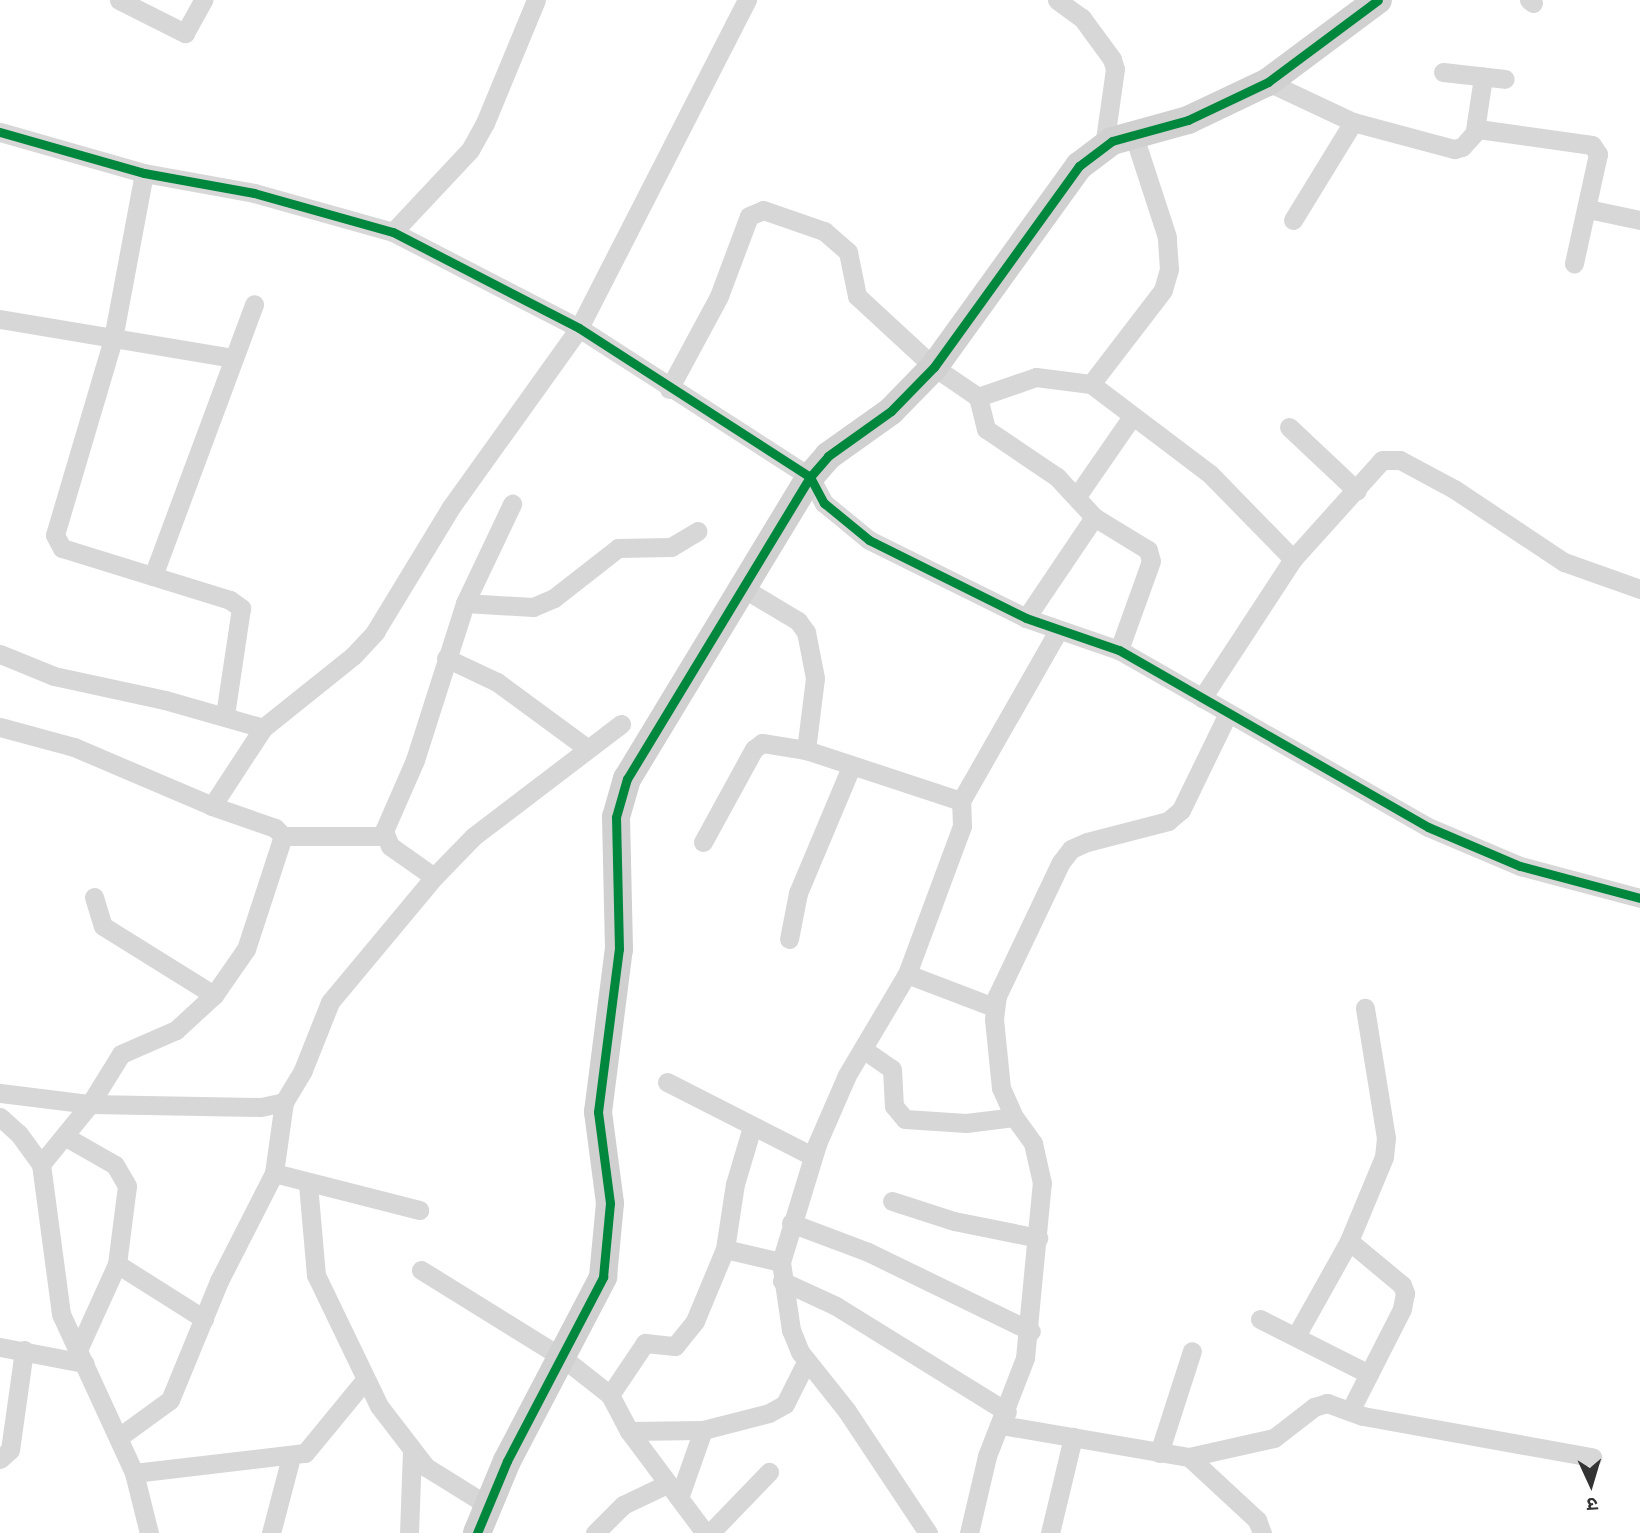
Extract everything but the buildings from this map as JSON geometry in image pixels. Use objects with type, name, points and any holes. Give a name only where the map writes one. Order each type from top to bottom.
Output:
[{"type":"street","points":[[119,0],[185,33],[203,0]]},
{"type":"street","points":[[393,232],[470,150],[485,123],[536,0]]},
{"type":"street","points":[[212,806],[263,728],[365,645],[451,507],[579,328],[747,0]]},
{"type":"street","points":[[1057,0],[1085,9],[1115,69],[1104,146]]},
{"type":"street","points":[[477,1533],[487,1505],[603,1277],[611,1229],[598,1112],[619,948],[616,817],[627,779],[810,477],[828,456],[891,411],[934,367],[1079,166],[1104,146],[1133,133],[1188,120],[1268,82],[1378,0]]},
{"type":"street","points":[[1443,72],[1506,79]]},
{"type":"street","points":[[1268,82],[1353,122],[1454,149],[1462,147],[1475,130],[1483,77]]},
{"type":"street","points":[[1293,220],[1353,122]]},
{"type":"street","points":[[1475,130],[1597,148],[1588,209],[1574,263]]},
{"type":"street","points":[[0,132],[144,173],[254,193],[393,232],[579,328],[668,389],[810,477],[824,503],[869,540],[1026,618],[1119,650],[1428,827],[1520,866],[1640,898]]},
{"type":"street","points":[[1091,384],[1163,290],[1169,269],[1167,237],[1133,133]]},
{"type":"street","points":[[144,173],[113,339],[55,535],[62,548],[230,600],[241,608],[243,620],[225,715]]},
{"type":"street","points":[[1588,209],[1640,220]]},
{"type":"street","points":[[668,389],[719,296],[748,216],[763,210],[808,223],[844,247],[857,296],[934,367],[978,397],[986,429],[1077,496],[1094,516],[1152,555],[1119,650]]},
{"type":"street","points":[[153,576],[254,304]]},
{"type":"street","points":[[0,319],[234,358]]},
{"type":"street","points":[[978,397],[1036,377],[1091,384],[1131,418],[1210,474],[1293,559]]},
{"type":"street","points":[[1077,496],[1131,418]]},
{"type":"street","points":[[1289,427],[1357,491]]},
{"type":"street","points":[[1202,698],[1293,559],[1357,491],[1382,460],[1400,460],[1454,489],[1563,562],[1640,589]]},
{"type":"street","points":[[384,836],[415,760],[465,603],[512,504]]},
{"type":"street","points":[[1026,618],[1094,516]]},
{"type":"street","points":[[465,603],[534,607],[554,598],[618,548],[671,547],[698,531]]},
{"type":"street","points":[[743,588],[798,621],[806,632],[815,678],[806,750]]},
{"type":"street","points":[[928,1533],[848,1411],[806,1362],[791,1331],[781,1271],[791,1223],[812,1156],[863,1049],[907,974],[962,826],[961,801],[1058,631]]},
{"type":"street","points":[[0,654],[54,676],[225,715],[263,728]]},
{"type":"street","points":[[446,658],[497,682],[587,748]]},
{"type":"street","points":[[970,1533],[987,1456],[1004,1419],[1031,1331],[1038,1238],[1040,1161],[1033,1143],[1014,1117],[1001,1088],[994,1007],[1061,862],[1071,849],[1087,842],[1168,821],[1181,810],[1228,713]]},
{"type":"street","points":[[119,1437],[170,1400],[204,1319],[274,1173],[284,1102],[303,1070],[330,1002],[434,877],[474,836],[621,724]]},
{"type":"street","points":[[0,727],[74,747],[212,806],[275,828],[283,836],[384,836],[434,877]]},
{"type":"street","points":[[703,842],[754,749],[772,743],[806,750],[961,801]]},
{"type":"street","points":[[789,939],[798,893],[851,767]]},
{"type":"street","points":[[41,1164],[66,1137],[90,1104],[121,1054],[176,1030],[214,995],[246,949],[283,836]]},
{"type":"street","points":[[94,897],[103,926],[214,995]]},
{"type":"street","points":[[907,974],[994,1007]]},
{"type":"street","points":[[1296,1336],[1349,1241],[1379,1177],[1386,1138],[1365,1008]]},
{"type":"street","points":[[863,1049],[892,1069],[894,1107],[905,1119],[966,1123],[1014,1117]]},
{"type":"street","points":[[667,1082],[752,1128],[812,1156]]},
{"type":"street","points":[[0,1093],[90,1104],[261,1107],[284,1102]]},
{"type":"street","points":[[0,1117],[19,1134],[41,1164],[56,1290],[81,1357],[134,1473],[149,1533]]},
{"type":"street","points":[[610,1395],[645,1343],[680,1343],[695,1321],[725,1249],[735,1184],[752,1128]]},
{"type":"street","points":[[66,1137],[125,1175],[124,1228],[117,1264],[81,1357]]},
{"type":"street","points":[[274,1173],[308,1184],[419,1210]]},
{"type":"street","points":[[308,1184],[316,1275],[365,1380],[412,1453],[451,1484],[487,1505]]},
{"type":"street","points":[[892,1201],[954,1221],[1038,1238]]},
{"type":"street","points":[[791,1223],[868,1252],[1031,1331]]},
{"type":"street","points":[[1349,1241],[1402,1285],[1405,1293],[1402,1310],[1350,1411]]},
{"type":"street","points":[[725,1249],[781,1271],[1004,1419],[1073,1437],[1189,1457],[1274,1438],[1322,1403],[1350,1411],[1592,1457]]},
{"type":"street","points":[[117,1264],[204,1319]]},
{"type":"street","points":[[421,1270],[564,1358],[610,1395],[629,1431],[705,1533]]},
{"type":"street","points":[[1259,1319],[1369,1374]]},
{"type":"street","points":[[0,1347],[81,1357]]},
{"type":"street","points":[[0,1459],[10,1450],[24,1350]]},
{"type":"street","points":[[1160,1453],[1192,1351]]},
{"type":"street","points":[[629,1431],[703,1430],[778,1409],[806,1362]]},
{"type":"street","points":[[134,1473],[291,1457],[316,1444],[365,1380]]},
{"type":"street","points":[[595,1533],[623,1505],[673,1491],[703,1430]]},
{"type":"street","points":[[1050,1533],[1073,1437]]},
{"type":"street","points":[[409,1533],[412,1453]]},
{"type":"street","points":[[271,1533],[291,1457]]},
{"type":"street","points":[[1189,1457],[1257,1520],[1262,1533]]},
{"type":"street","points":[[710,1533],[769,1472]]},
{"type":"cycle path","points":[[477,1533],[507,1461],[603,1277],[610,1203],[598,1112],[619,949],[616,817],[627,779],[810,477],[828,456],[891,411],[934,367],[1079,166],[1112,141],[1188,120],[1268,82],[1378,0]]},
{"type":"cycle path","points":[[0,132],[144,173],[254,193],[393,232],[579,328],[810,477],[824,503],[869,540],[1026,618],[1119,650],[1428,827],[1520,866],[1640,898]]}]
